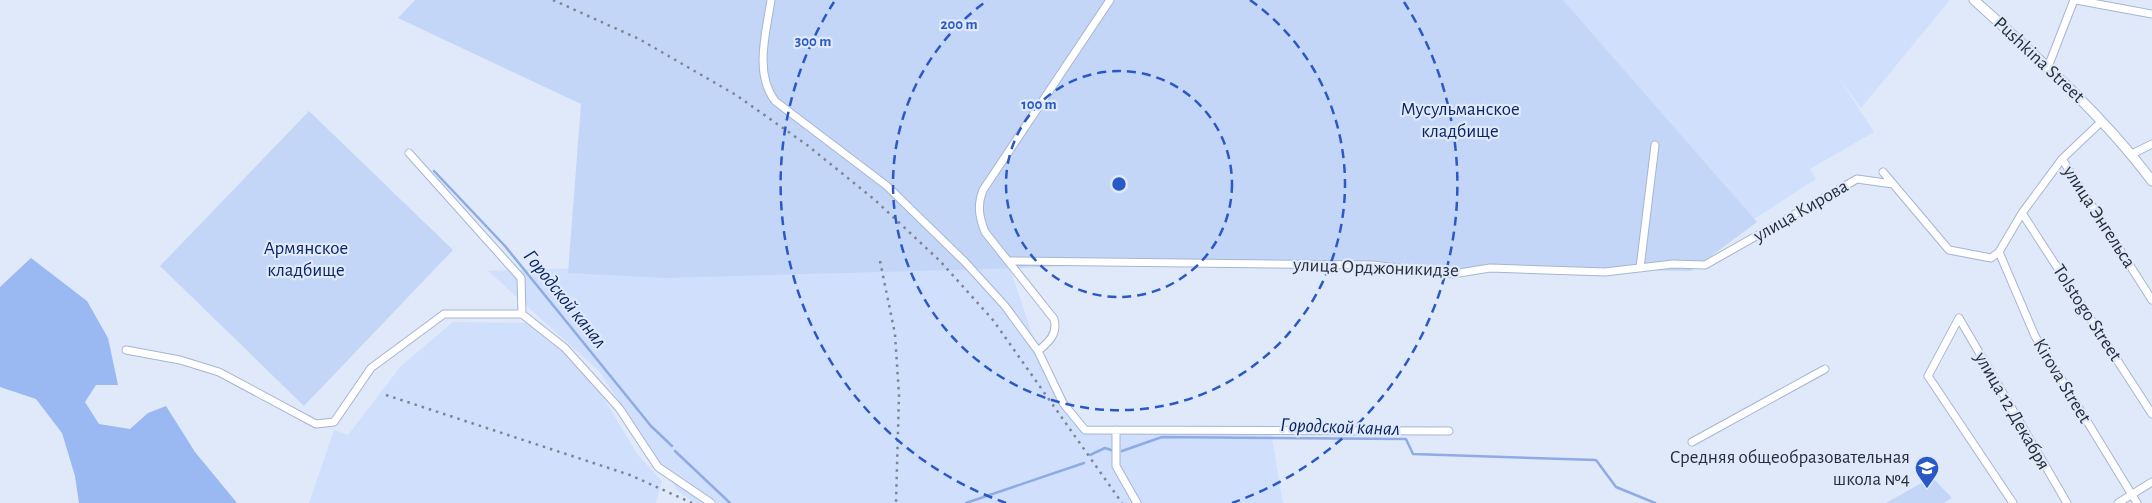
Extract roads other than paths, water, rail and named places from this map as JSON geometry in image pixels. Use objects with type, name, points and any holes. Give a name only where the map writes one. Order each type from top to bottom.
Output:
[{"type":"street","points":[[771,0],[763,53],[764,78],[767,90],[775,101],[888,186],[965,262],[1005,306],[1038,351],[1063,403],[1085,430],[1449,431]]},
{"type":"street","points":[[1038,351],[1050,341],[1054,334],[1054,319],[985,232],[980,220],[980,199],[983,190],[1110,0]]},
{"type":"street","name":"Pushkina Street","points":[[1974,0],[2048,67],[2102,121],[2132,154],[2152,181]]},
{"type":"street","points":[[2048,67],[2075,0],[2152,14]]},
{"type":"street","points":[[1883,172],[1949,250],[1991,258],[1999,252],[2022,212],[2062,159],[2102,121]]},
{"type":"street","points":[[2132,154],[2152,144]]},
{"type":"street","points":[[1640,268],[1655,146]]},
{"type":"street","points":[[409,153],[521,278],[522,314]]},
{"type":"street","name":"улица Энгельса","points":[[2062,159],[2152,300]]},
{"type":"street","name":"улица Кирова","points":[[1713,262],[1857,178],[1893,184]]},
{"type":"street","name":"Tolstogo Street","points":[[2022,212],[2152,414]]},
{"type":"street","name":"Kirova Street","points":[[1999,252],[2035,336],[2137,503]]},
{"type":"street","name":"улица Орджоникидзе","points":[[1008,260],[1239,265],[1372,265],[1453,274],[1490,268],[1605,272],[1673,264],[1705,265],[1713,262]]},
{"type":"street","points":[[126,350],[180,360],[219,372],[316,424],[334,422],[371,368],[444,314],[522,314],[565,348],[619,408],[658,467],[711,503]]},
{"type":"street","name":"улица 12 Декабря","points":[[2013,503],[1928,376],[1959,318],[2067,503]]},
{"type":"street","points":[[1692,442],[1825,369]]},
{"type":"street","points":[[1116,430],[1118,473],[1137,503]]},
{"type":"street","points":[[2118,503],[2152,482]]},
{"type":"waterway","name":"Городской канал","points":[[434,171],[505,246],[651,426],[672,446]]},
{"type":"waterway","name":"Городской канал","points":[[1122,451],[1162,437],[1406,439],[1413,454],[1596,460],[1616,487],[1655,503]]},
{"type":"waterway","name":"Городской канал","points":[[1090,455],[1105,448],[1114,451]]},
{"type":"waterway","name":"Городской канал","points":[[675,451],[730,503]]},
{"type":"waterway","name":"Городской канал","points":[[966,503],[1084,463]]},
{"type":"railway","points":[[553,0],[639,39],[736,95],[807,145],[875,200],[940,261],[993,320],[1122,503]]},
{"type":"railway","points":[[880,261],[895,334],[899,395],[896,503]]},
{"type":"railway","points":[[386,395],[630,475],[692,503]]},
{"type":"place","name":"Средняя общеобразовательная школа №4","points":[[1927,489]]},
{"type":"park label","name":"Мусульманское кладбище","points":[[1460,120]]},
{"type":"park label","name":"Армянское кладбище","points":[[306,259]]}]
